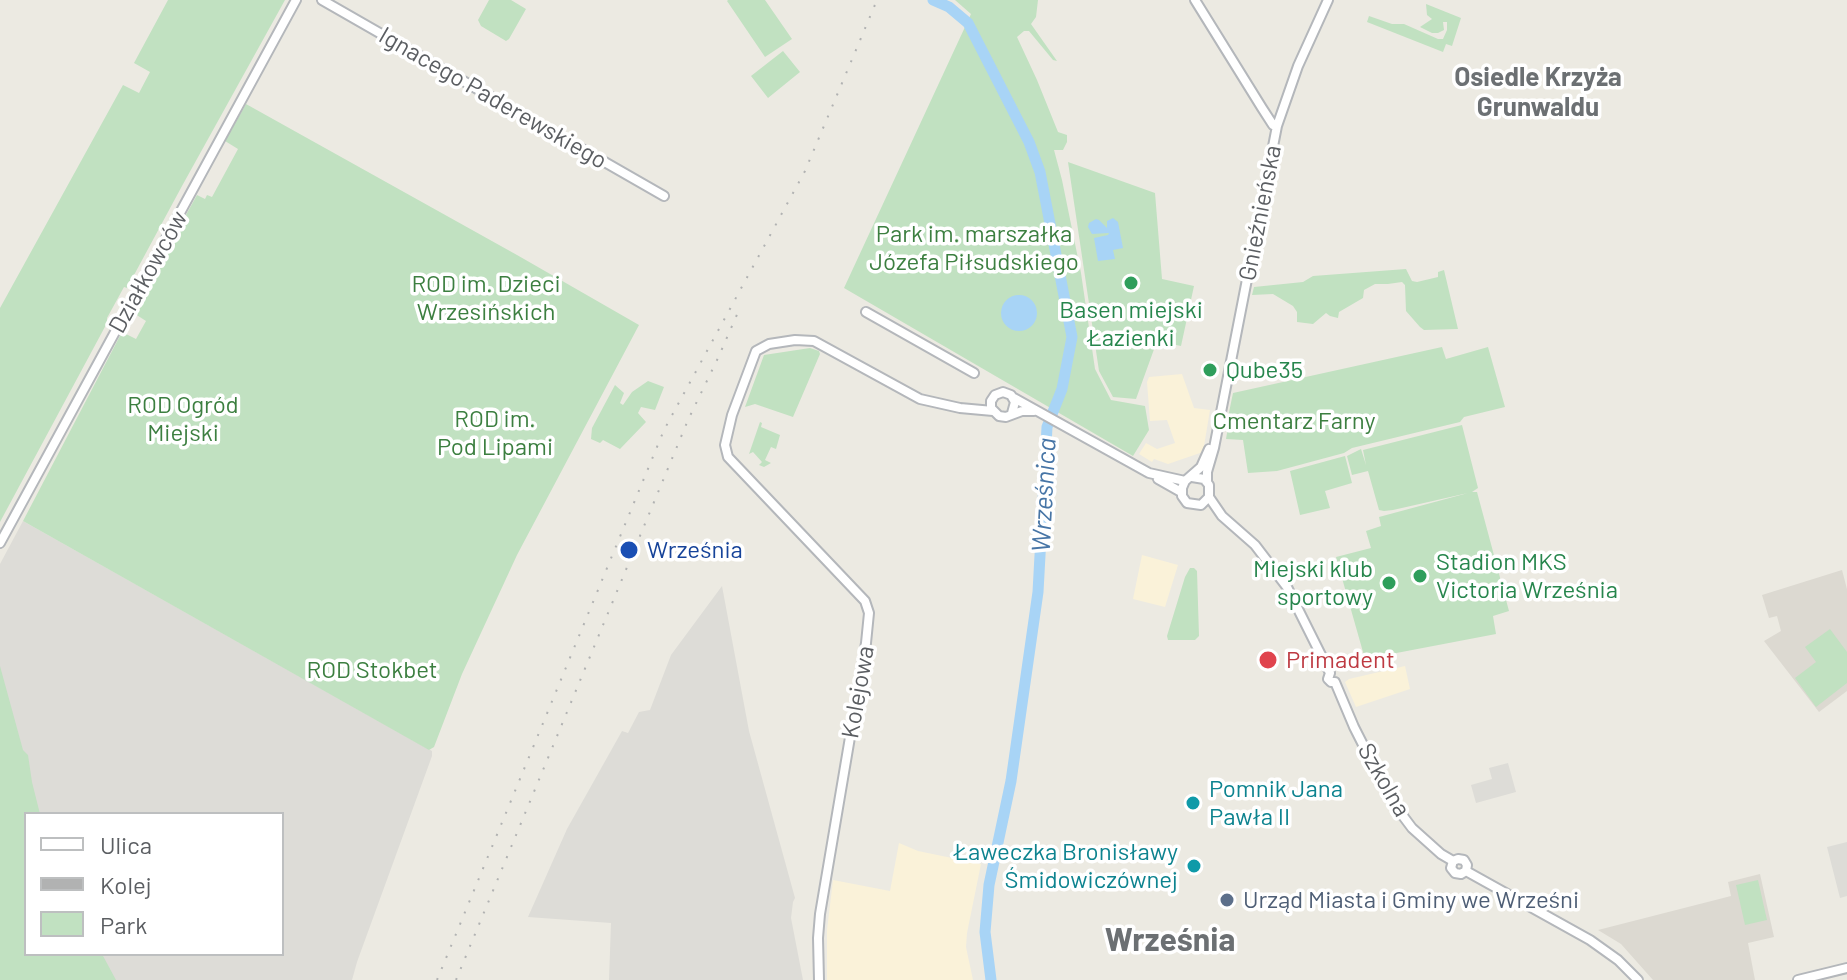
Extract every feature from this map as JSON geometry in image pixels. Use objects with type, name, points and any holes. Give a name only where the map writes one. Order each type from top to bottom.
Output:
[{"type":"street","name":"Działkowców","points":[[0,543],[296,0]]},
{"type":"street","name":"Ignacego Paderewskiego","points":[[322,0],[664,196]]},
{"type":"street","points":[[1195,0],[1273,125],[1277,126]]},
{"type":"street","name":"Gnieźnieńska","points":[[1207,482],[1277,126],[1298,66],[1328,0]]},
{"type":"street","points":[[866,312],[974,373]]},
{"type":"street","name":"Kolejowa","points":[[819,980],[820,914],[869,613],[865,601],[728,457],[725,445],[727,430],[756,351],[769,344],[795,340],[814,341],[920,399],[967,409],[992,406]]},
{"type":"street","points":[[1043,413],[1022,411],[1002,417],[992,406],[995,395],[1003,392],[1043,413],[1181,492],[1187,503],[1195,505],[1206,501],[1210,489],[1200,477],[1189,479],[1151,474]]},
{"type":"street","points":[[1012,413],[1016,406],[1014,398]]},
{"type":"street","name":"Gnieźnieńska","points":[[1189,479],[1201,467],[1216,434]]},
{"type":"street","points":[[1181,492],[1189,479]]},
{"type":"street","name":"Szkolna","points":[[1206,501],[1255,545],[1287,587],[1330,673],[1328,679],[1335,682],[1391,800],[1412,828],[1441,854],[1453,861],[1464,860],[1466,871],[1590,940],[1618,960],[1638,980]]},
{"type":"street","points":[[1798,980],[1847,968]]},
{"type":"shaded area","points":[[1182,374],[1194,408],[1210,410],[1203,452],[1168,464],[1154,459],[1152,462],[1139,454],[1146,443],[1157,449],[1175,443],[1167,420],[1150,421],[1147,382],[1149,377]]},
{"type":"shaded area","points":[[23,521],[432,751],[352,980],[113,980],[98,956],[284,956],[284,812],[35,812],[0,680],[0,564]]},
{"type":"shaded area","points":[[1142,555],[1178,565],[1165,607],[1133,599]]},
{"type":"shaded area","points":[[1842,570],[1847,589],[1847,691],[1819,712],[1764,641],[1781,631],[1777,616],[1769,618],[1762,595]]},
{"type":"shaded area","points":[[722,586],[749,731],[795,898],[791,918],[803,980],[609,980],[611,923],[528,917],[567,829],[622,731],[628,733],[639,712],[650,710],[671,655]]},
{"type":"shaded area","points":[[1405,666],[1410,689],[1356,707],[1345,682]]},
{"type":"shaded area","points":[[1508,763],[1516,792],[1476,803],[1471,785],[1492,779],[1489,768]]},
{"type":"shaded area","points":[[1847,842],[1847,896],[1840,898],[1827,847]]},
{"type":"shaded area","points":[[899,843],[918,851],[981,864],[966,947],[973,980],[827,980],[827,930],[833,880],[890,891]]},
{"type":"shaded area","points":[[1760,874],[1774,937],[1748,943],[1755,980],[1653,980],[1621,944],[1598,930],[1731,896],[1728,882]]},
{"type":"green space","points":[[168,0],[285,0],[127,288],[124,287],[107,318],[0,522],[0,308],[123,85],[139,93],[150,72],[134,63]]},
{"type":"green space","points":[[489,0],[511,0],[526,9],[506,41],[481,26],[478,20]]},
{"type":"green space","points":[[728,0],[765,0],[792,39],[765,57]]},
{"type":"green space","name":"Park im. marszałka Józefa Piłsudskiego","points":[[955,0],[1038,0],[1036,17],[1031,24],[1057,61],[1029,31],[1017,37],[1058,132],[1067,135],[1063,150],[1054,150],[1081,273],[1095,369],[1111,400],[1145,406],[1149,430],[1133,456],[844,288],[971,14]]},
{"type":"green space","points":[[1426,4],[1461,18],[1452,46],[1446,44],[1443,52],[1367,22],[1369,16],[1392,24],[1404,24],[1443,39],[1447,22],[1443,22],[1444,30],[1438,33],[1420,27],[1432,19],[1427,15]]},
{"type":"green space","points":[[783,51],[800,72],[768,98],[751,76]]},
{"type":"green space","points":[[246,104],[639,325],[517,555],[462,674],[434,747],[429,750],[23,521],[122,332],[136,339],[146,321],[132,312],[197,195],[205,199],[207,195],[212,197],[238,149],[225,141]]},
{"type":"green space","name":"Basen miejski Łazienki","points":[[1068,162],[1155,193],[1162,279],[1194,286],[1181,346],[1157,341],[1136,399],[1113,397],[1099,371]]},
{"type":"green space","points":[[1406,269],[1412,281],[1417,282],[1438,277],[1438,272],[1444,270],[1458,329],[1424,330],[1420,327],[1406,311],[1405,285],[1402,282],[1375,284],[1364,290],[1363,298],[1339,312],[1338,318],[1326,313],[1313,324],[1297,322],[1297,312],[1293,306],[1273,294],[1252,295],[1254,287],[1303,282],[1313,276]]},
{"type":"green space","name":"Cmentarz Farny","points":[[1442,347],[1446,359],[1488,347],[1505,407],[1277,471],[1248,473],[1243,440],[1226,439],[1233,393]]},
{"type":"green space","points":[[810,348],[820,354],[793,417],[755,404],[745,407],[764,355]]},
{"type":"green space","points":[[648,381],[664,387],[655,410],[641,407],[638,413],[646,422],[620,449],[603,440],[600,443],[591,439],[592,428],[615,385],[624,393],[620,403],[623,405],[632,392]]},
{"type":"green space","points":[[760,422],[761,427],[780,435],[776,449],[771,447],[765,460],[771,463],[764,467],[759,465],[762,462],[753,452],[749,454]]},
{"type":"green space","name":"Stadion MKS Victoria Września","points":[[1462,425],[1478,488],[1472,492],[1477,492],[1509,611],[1493,616],[1496,634],[1365,659],[1336,557],[1371,548],[1366,531],[1381,526],[1379,517],[1468,493],[1393,510],[1379,510],[1368,471],[1352,475],[1347,456],[1361,449],[1366,465],[1363,450]]},
{"type":"green space","points":[[1345,456],[1352,483],[1325,491],[1330,508],[1300,515],[1290,471]]},
{"type":"green space","points":[[1190,568],[1197,571],[1199,636],[1195,640],[1168,640],[1185,577]]},
{"type":"green space","points":[[1830,629],[1847,652],[1847,683],[1816,707],[1795,678],[1816,662],[1805,647]]},
{"type":"green space","points":[[0,666],[23,750],[28,755],[40,812],[24,812],[24,956],[103,956],[116,980],[0,980]]},
{"type":"green space","points":[[1758,880],[1767,920],[1745,925],[1736,885]]},
{"type":"water","points":[[1113,218],[1118,222],[1123,248],[1113,250],[1115,259],[1098,261],[1094,238],[1109,233],[1092,234],[1089,223],[1096,219],[1107,228],[1107,221]]},
{"type":"water","points":[[1019,295],[1031,301],[1037,313],[1031,325],[1019,331],[1007,325],[1001,313],[1007,301]]},
{"type":"waterway","name":"Wrześnica","points":[[933,0],[949,7],[968,23],[1029,142],[1040,172],[1072,337],[1062,389],[1047,427],[1038,592],[1011,781],[989,885],[985,932],[991,980]]},
{"type":"railway","points":[[437,980],[664,430],[805,171],[877,0]]},
{"type":"railway","points":[[456,980],[688,420],[739,310]]},
{"type":"place","name":"Basen miejski Łazienki","points":[[1131,283]]},
{"type":"place","name":"Qube35","points":[[1210,370]]},
{"type":"place","name":"Września","points":[[629,550]]},
{"type":"place","name":"Stadion MKS Victoria Września","points":[[1420,576]]},
{"type":"place","name":"Miejski klub sportowy","points":[[1389,583]]},
{"type":"place","name":"Primadent","points":[[1268,660]]},
{"type":"place","name":"Pomnik Jana Pawła II","points":[[1193,803]]},
{"type":"place","name":"Ławeczka Bronisławy Śmidowiczównej","points":[[1194,866]]},
{"type":"place","name":"Urząd Miasta i Gminy we Wrześni","points":[[1227,900]]},
{"type":"district","name":"Osiedle Krzyża Grunwaldu","points":[[1538,92]]},
{"type":"district","name":"Września","points":[[1170,940]]},
{"type":"park label","name":"ROD im. Dzieci Wrzesińskich","points":[[486,298]]},
{"type":"park label","name":"ROD Ogród Miejski","points":[[183,419]]},
{"type":"park label","name":"ROD im. Pod Lipami","points":[[495,433]]},
{"type":"park label","name":"ROD Stokbet","points":[[372,670]]}]
